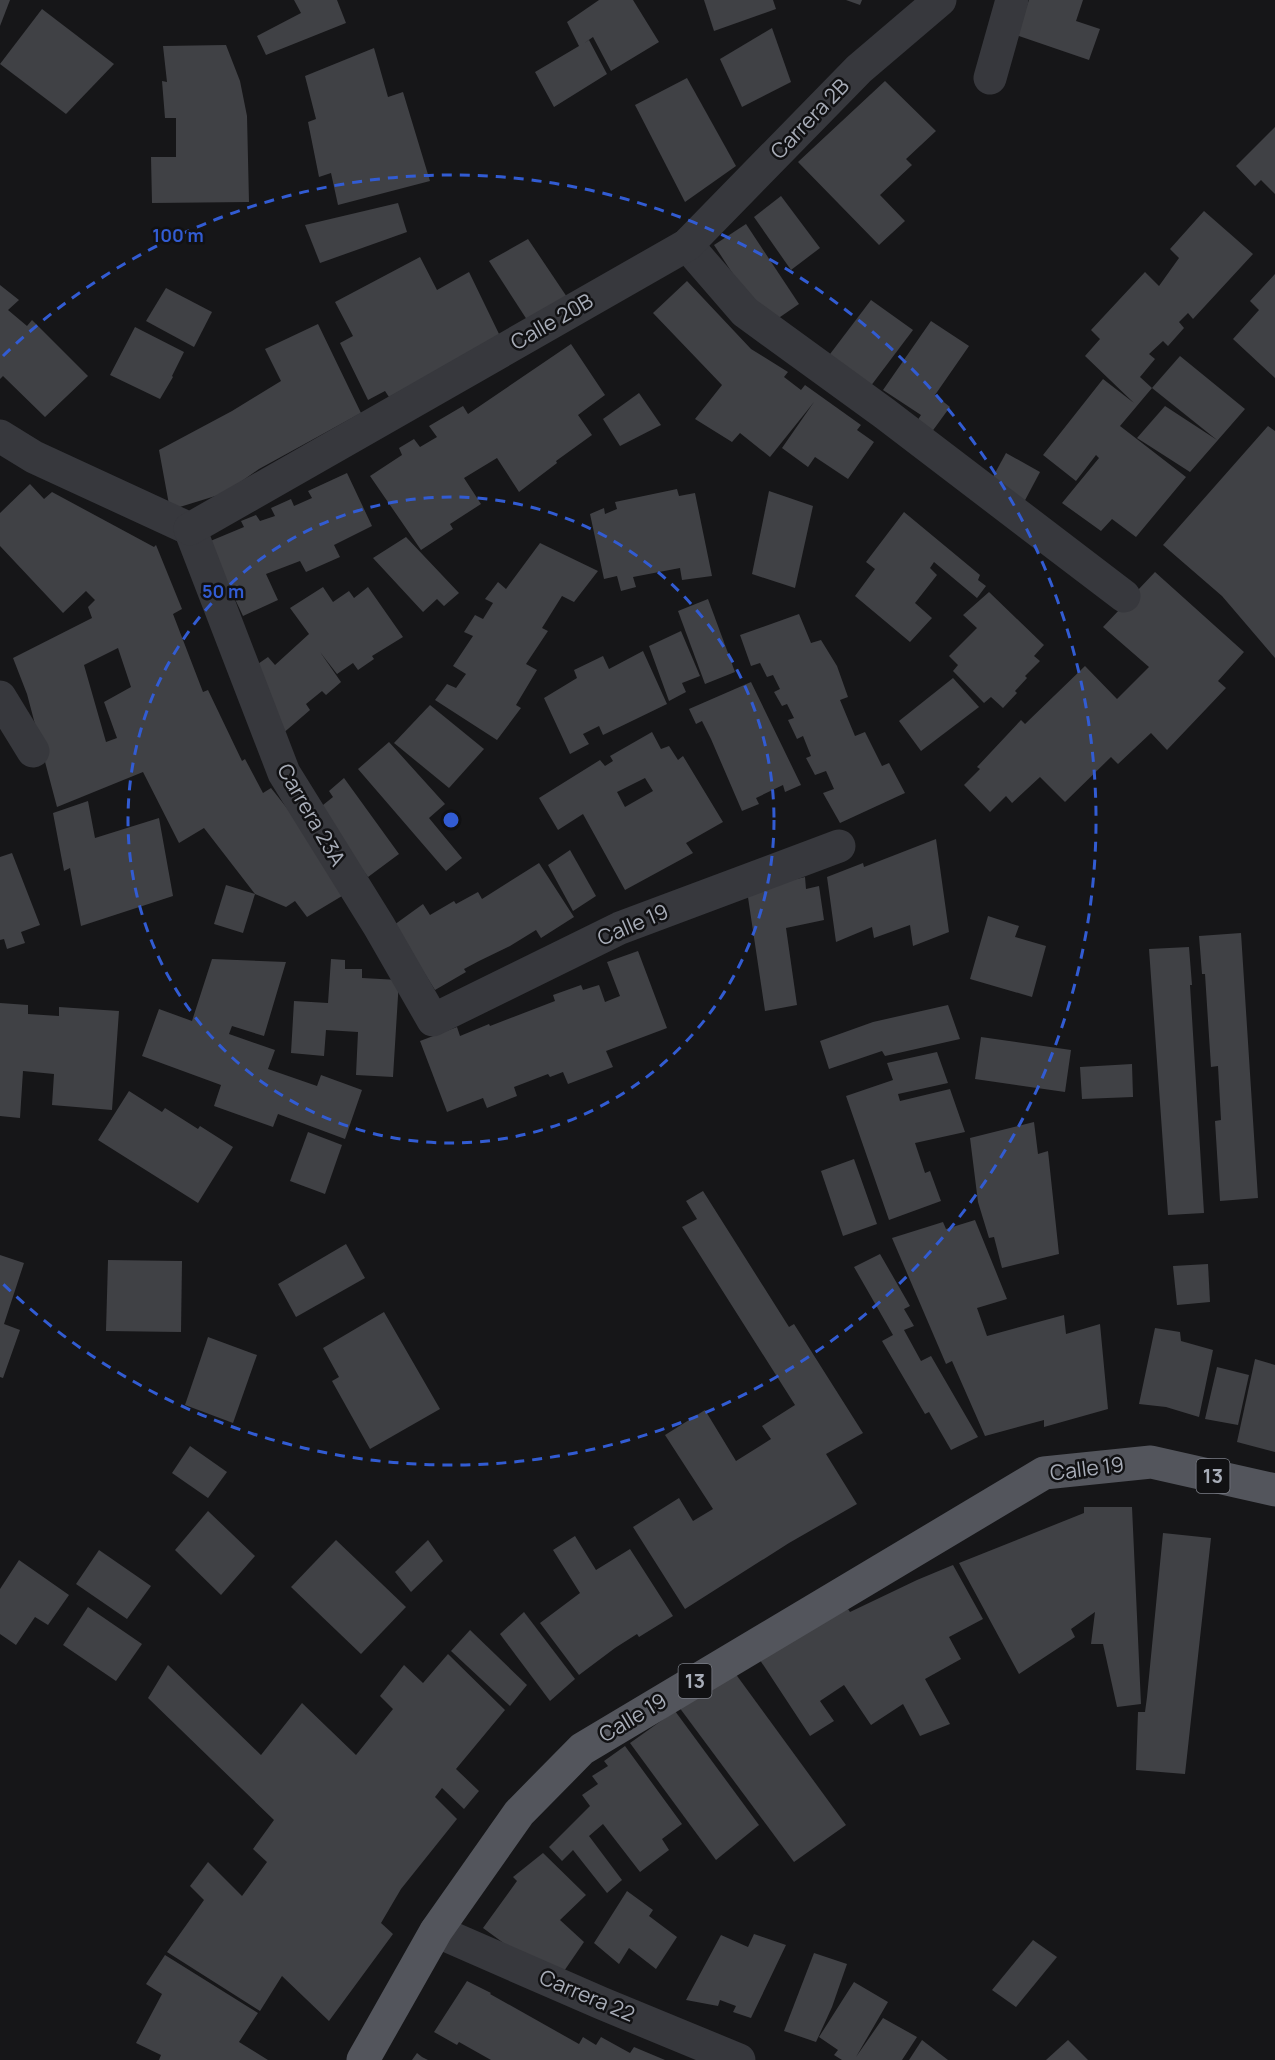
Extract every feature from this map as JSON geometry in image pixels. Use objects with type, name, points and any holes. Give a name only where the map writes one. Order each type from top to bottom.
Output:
[{"type":"main road","name":"Calle 19","points":[[363,2060],[436,1930],[519,1813],[582,1749],[1044,1473],[1151,1462],[1275,1490]]},
{"type":"street","name":"Carrera 2B","points":[[687,245],[859,69],[940,0]]},
{"type":"street","points":[[990,78],[1012,0]]},
{"type":"street","points":[[687,245],[745,312],[884,413],[1124,596]]},
{"type":"street","name":"Calle 20B","points":[[190,529],[687,245]]},
{"type":"street","points":[[0,436],[34,457],[190,529]]},
{"type":"street","name":"Carrera 23A","points":[[190,529],[284,773],[434,1020]]},
{"type":"street","points":[[0,697],[33,751]]},
{"type":"street","name":"Calle 19","points":[[434,1020],[620,927],[839,846]]},
{"type":"street","name":"Carrera 22","points":[[436,1930],[601,2003],[739,2060]]},
{"type":"building","points":[[0,0],[10,0],[0,26]]},
{"type":"building","points":[[294,0],[337,0],[346,23],[266,55],[257,36],[301,13]]},
{"type":"building","points":[[599,0],[633,0],[659,42],[611,71],[593,37],[583,44],[589,40],[607,74],[554,107],[535,72],[579,46],[567,22]]},
{"type":"building","points":[[704,0],[773,0],[776,9],[714,31]]},
{"type":"building","points":[[846,0],[862,0],[860,5]]},
{"type":"building","points":[[1029,0],[1083,0],[1076,21],[1100,29],[1089,60],[1016,35]]},
{"type":"building","points":[[42,9],[114,64],[66,114],[0,64]]},
{"type":"building","points":[[772,28],[791,82],[742,107],[720,59]]},
{"type":"building","points":[[226,45],[240,81],[247,116],[249,202],[152,203],[151,157],[176,157],[176,118],[165,118],[162,81],[167,82],[163,46]]},
{"type":"building","points":[[374,48],[388,97],[403,92],[430,181],[338,205],[331,173],[319,177],[308,122],[316,119],[305,76]]},
{"type":"building","points":[[687,78],[736,166],[685,202],[635,105]]},
{"type":"building","points":[[885,81],[936,131],[906,159],[912,165],[880,195],[905,221],[879,245],[798,162]]},
{"type":"building","points":[[1275,127],[1275,194],[1261,180],[1255,186],[1236,166]]},
{"type":"building","points":[[781,196],[820,248],[791,270],[754,217]]},
{"type":"building","points":[[398,203],[407,232],[320,263],[305,225]]},
{"type":"building","points":[[1204,211],[1253,254],[1193,319],[1188,313],[1179,322],[1184,328],[1168,346],[1163,341],[1149,354],[1155,359],[1140,377],[1152,388],[1120,426],[1186,477],[1136,537],[1112,519],[1101,531],[1062,503],[1099,458],[1096,455],[1076,481],[1043,455],[1103,379],[1134,403],[1085,356],[1100,339],[1091,330],[1145,272],[1159,286],[1179,258],[1170,249]]},
{"type":"building","points":[[746,224],[799,304],[767,326],[714,245]]},
{"type":"building","points":[[528,239],[571,303],[531,326],[489,261]]},
{"type":"building","points":[[420,257],[437,290],[469,272],[500,336],[389,397],[385,391],[368,400],[340,343],[353,336],[335,302]]},
{"type":"building","points":[[1275,274],[1275,378],[1233,339],[1259,310],[1250,301]]},
{"type":"building","points":[[687,281],[751,349],[788,372],[784,377],[801,390],[805,385],[861,425],[857,430],[874,442],[848,479],[815,457],[808,467],[782,448],[814,402],[770,457],[740,433],[732,442],[695,419],[722,385],[653,313]]},
{"type":"building","points":[[0,285],[19,300],[8,310],[27,326],[32,320],[88,376],[45,417],[3,376],[0,379]]},
{"type":"building","points":[[166,288],[212,312],[194,347],[146,321]]},
{"type":"building","points":[[871,300],[913,330],[867,391],[824,362]]},
{"type":"building","points":[[931,321],[969,346],[935,395],[950,407],[931,433],[917,421],[921,415],[883,390]]},
{"type":"building","points":[[318,324],[361,413],[259,469],[225,493],[170,510],[159,450],[232,411],[281,381],[265,349]]},
{"type":"building","points":[[135,327],[184,352],[160,399],[110,375]]},
{"type":"building","points":[[571,344],[605,395],[578,415],[592,435],[519,492],[497,458],[464,478],[481,504],[450,524],[453,529],[421,550],[370,476],[402,455],[399,448],[414,439],[420,447],[437,437],[429,426],[463,406],[468,414]]},
{"type":"building","points":[[1180,356],[1245,409],[1190,472],[1137,438],[1165,406],[1217,440],[1152,388]]},
{"type":"building","points":[[639,393],[661,425],[620,446],[603,419]]},
{"type":"building","points":[[1268,426],[1275,431],[1275,658],[1222,596],[1163,545]]},
{"type":"building","points":[[1006,453],[1040,472],[1023,504],[989,484]]},
{"type":"building","points":[[347,473],[372,526],[334,545],[340,557],[306,572],[300,561],[266,574],[278,600],[243,616],[208,542],[244,527],[241,521],[256,515],[260,521],[275,516],[271,508],[291,499],[294,506],[312,498],[308,491]]},
{"type":"building","points":[[30,484],[44,499],[52,492],[154,547],[156,545],[182,609],[173,614],[203,692],[208,690],[242,761],[245,759],[263,793],[271,788],[352,890],[307,917],[295,901],[286,907],[255,894],[204,828],[179,843],[143,772],[57,807],[27,694],[13,658],[92,618],[88,607],[95,600],[86,591],[63,613],[0,546],[0,513]],"holes":[[[118,648],[131,687],[104,702],[117,738],[106,742],[84,665]]]},
{"type":"building","points":[[677,489],[679,496],[695,493],[712,576],[682,580],[680,568],[633,577],[636,587],[621,591],[617,576],[604,579],[590,514],[604,508],[605,514],[617,509],[615,502]]},
{"type":"building","points":[[769,491],[813,506],[795,588],[752,574]]},
{"type":"building","points":[[904,512],[980,575],[978,580],[986,586],[977,598],[934,562],[930,568],[937,575],[915,603],[932,618],[910,642],[855,596],[875,569],[866,562]]},
{"type":"building","points":[[406,537],[459,593],[444,606],[437,599],[423,612],[373,558]]},
{"type":"building","points":[[540,543],[598,571],[574,602],[562,596],[542,628],[548,631],[526,664],[537,670],[516,705],[521,708],[497,740],[435,700],[447,684],[456,688],[466,674],[453,666],[473,636],[464,632],[475,615],[483,619],[493,603],[485,599],[498,582],[506,589]]},
{"type":"building","points":[[1155,572],[1244,652],[1218,681],[1226,688],[1167,750],[1151,733],[1118,764],[1111,757],[1065,802],[1040,777],[1012,803],[1006,796],[990,812],[964,785],[980,769],[977,767],[1021,720],[1025,724],[1085,666],[1117,699],[1149,667],[1103,627]]},
{"type":"building","points":[[323,587],[333,602],[349,591],[354,598],[368,587],[403,637],[372,656],[374,659],[358,670],[353,663],[337,674],[320,652],[341,682],[326,695],[322,691],[306,704],[310,710],[281,735],[255,666],[268,657],[275,665],[309,634],[290,608]]},
{"type":"building","points":[[989,592],[1044,645],[1034,656],[1040,661],[1025,676],[1027,678],[1015,691],[1017,693],[1003,708],[991,697],[984,703],[953,671],[958,665],[949,656],[977,628],[963,615]]},
{"type":"building","points":[[708,599],[735,672],[705,684],[678,611]]},
{"type":"building","points":[[799,614],[811,643],[821,640],[837,666],[848,697],[840,700],[855,736],[865,732],[882,766],[889,763],[905,793],[840,823],[823,793],[834,789],[826,771],[815,775],[806,758],[811,756],[803,736],[797,739],[788,720],[794,718],[787,704],[782,706],[774,692],[780,689],[773,675],[767,677],[760,663],[751,666],[740,635]]},
{"type":"building","points":[[681,631],[700,676],[682,683],[686,692],[669,701],[649,646]]},
{"type":"building","points":[[643,651],[667,704],[603,735],[599,726],[583,734],[589,744],[570,754],[544,698],[577,678],[574,670],[603,656],[609,669]]},
{"type":"building","points":[[953,678],[979,707],[921,751],[899,721]]},
{"type":"building","points":[[751,682],[801,785],[785,792],[783,785],[756,798],[759,804],[742,811],[702,721],[696,724],[689,709]]},
{"type":"building","points":[[430,705],[484,749],[449,788],[394,743]]},
{"type":"building","points":[[652,732],[661,749],[669,746],[678,760],[683,756],[723,822],[686,843],[693,853],[625,890],[583,814],[558,830],[539,798],[600,760],[605,766],[613,761],[610,756]],"holes":[[[645,778],[653,791],[625,807],[617,792]]]},
{"type":"building","points":[[389,742],[445,804],[429,818],[462,858],[446,871],[358,769]]},
{"type":"building","points":[[344,778],[399,854],[368,877],[318,809],[333,797],[329,791]]},
{"type":"building","points":[[88,801],[95,838],[159,818],[173,896],[81,926],[70,868],[64,871],[53,813]]},
{"type":"building","points":[[936,839],[949,932],[913,946],[910,925],[874,938],[872,927],[836,942],[827,877],[863,863],[864,867]]},
{"type":"building","points":[[570,850],[596,896],[573,911],[548,865]]},
{"type":"building","points":[[12,853],[40,925],[21,932],[25,943],[7,949],[4,939],[0,940],[0,857]]},
{"type":"building","points":[[539,863],[574,917],[541,938],[536,930],[464,969],[466,972],[435,990],[394,925],[423,904],[430,915],[454,901],[456,904],[478,892],[482,899]]},
{"type":"building","points":[[805,877],[806,889],[819,886],[824,920],[786,928],[797,1005],[765,1011],[746,884],[780,883]]},
{"type":"building","points":[[226,885],[255,894],[243,933],[214,924]]},
{"type":"building","points":[[988,916],[1019,926],[1015,937],[1046,946],[1032,997],[970,979]]},
{"type":"building","points":[[1241,933],[1258,1198],[1220,1201],[1215,1121],[1221,1120],[1218,1066],[1211,1067],[1205,974],[1202,974],[1199,936]]},
{"type":"building","points":[[1189,947],[1204,1213],[1168,1215],[1149,949]]},
{"type":"building","points":[[638,951],[667,1028],[606,1051],[613,1067],[568,1084],[563,1072],[550,1077],[548,1074],[514,1087],[517,1096],[487,1108],[483,1098],[447,1112],[420,1041],[457,1027],[460,1036],[489,1024],[490,1026],[555,1001],[553,995],[581,985],[583,990],[599,985],[605,1002],[620,996],[607,962]]},
{"type":"building","points":[[212,959],[286,962],[264,1036],[232,1026],[229,1034],[275,1050],[268,1069],[317,1086],[321,1075],[362,1090],[345,1139],[278,1114],[273,1127],[214,1106],[221,1085],[142,1056],[159,1009],[192,1021]]},
{"type":"building","points":[[331,959],[345,960],[345,969],[362,969],[362,978],[399,980],[393,1077],[356,1075],[358,1032],[326,1030],[324,1056],[291,1053],[294,1001],[328,1003]]},
{"type":"building","points":[[0,1003],[28,1005],[28,1014],[59,1016],[59,1007],[119,1011],[112,1110],[52,1105],[54,1074],[23,1071],[20,1118],[0,1116]]},
{"type":"building","points":[[948,1005],[960,1039],[885,1056],[882,1051],[829,1069],[820,1041],[873,1022]]},
{"type":"building","points":[[981,1037],[1071,1050],[1065,1092],[975,1079]]},
{"type":"building","points":[[937,1052],[948,1083],[898,1094],[900,1101],[950,1089],[965,1132],[915,1143],[925,1173],[930,1171],[941,1201],[889,1220],[846,1096],[893,1080],[887,1063]]},
{"type":"building","points":[[1132,1064],[1133,1097],[1082,1099],[1080,1067]]},
{"type":"building","points":[[129,1091],[162,1112],[165,1108],[198,1129],[200,1126],[233,1147],[198,1203],[98,1140]]},
{"type":"building","points":[[1034,1122],[1038,1154],[1048,1151],[1059,1254],[1002,1268],[994,1237],[989,1238],[978,1202],[970,1138]]},
{"type":"building","points":[[308,1132],[342,1145],[325,1194],[290,1181]]},
{"type":"building","points":[[854,1159],[877,1224],[843,1236],[821,1171]]},
{"type":"building","points":[[703,1191],[789,1327],[794,1324],[863,1433],[826,1454],[857,1504],[789,1543],[685,1609],[633,1527],[679,1498],[693,1521],[713,1509],[665,1435],[705,1410],[736,1461],[771,1439],[762,1426],[795,1405],[682,1227],[697,1219],[686,1201]]},
{"type":"building","points":[[975,1220],[1007,1299],[977,1308],[987,1336],[1064,1315],[1066,1334],[1100,1324],[1108,1409],[1044,1427],[1044,1420],[985,1436],[952,1361],[946,1364],[892,1238],[943,1222],[946,1229]]},
{"type":"building","points":[[346,1244],[365,1278],[296,1317],[278,1284]]},
{"type":"building","points":[[880,1254],[910,1306],[904,1309],[914,1326],[904,1330],[921,1361],[931,1356],[978,1437],[951,1450],[929,1412],[925,1414],[882,1341],[893,1335],[854,1267]]},
{"type":"building","points":[[0,1255],[24,1263],[4,1324],[20,1330],[3,1378],[0,1377]]},
{"type":"building","points":[[108,1260],[182,1261],[181,1332],[106,1331]]},
{"type":"building","points":[[1208,1264],[1210,1302],[1177,1305],[1173,1266]]},
{"type":"building","points":[[384,1312],[440,1409],[370,1449],[332,1381],[339,1377],[323,1348]]},
{"type":"building","points":[[1155,1328],[1180,1332],[1181,1341],[1213,1350],[1199,1417],[1166,1407],[1139,1404]]},
{"type":"building","points":[[208,1337],[257,1355],[233,1423],[185,1405]]},
{"type":"building","points":[[1255,1359],[1275,1365],[1275,1452],[1237,1442]]},
{"type":"building","points":[[1217,1367],[1249,1375],[1238,1425],[1205,1419]]},
{"type":"building","points":[[190,1446],[227,1472],[208,1498],[172,1473]]},
{"type":"building","points":[[1084,1507],[1132,1507],[1141,1704],[1117,1707],[1103,1644],[1091,1644],[1095,1612],[1071,1629],[1075,1637],[1019,1674],[959,1563],[1084,1513]]},
{"type":"building","points":[[208,1511],[255,1556],[221,1595],[175,1550]]},
{"type":"building","points":[[1163,1533],[1211,1538],[1185,1774],[1136,1770],[1138,1712],[1145,1712]]},
{"type":"building","points":[[575,1536],[596,1570],[630,1549],[673,1616],[639,1637],[637,1634],[579,1675],[540,1623],[580,1593],[553,1550]]},
{"type":"building","points":[[336,1540],[406,1607],[361,1654],[291,1587]]},
{"type":"building","points":[[428,1540],[443,1561],[411,1592],[395,1572]]},
{"type":"building","points":[[99,1550],[151,1586],[127,1619],[76,1584]]},
{"type":"building","points":[[19,1560],[69,1595],[48,1625],[35,1617],[16,1645],[0,1634],[0,1589]]},
{"type":"building","points":[[953,1565],[983,1619],[949,1637],[961,1659],[925,1679],[950,1724],[920,1736],[903,1704],[871,1725],[844,1685],[820,1701],[834,1721],[810,1736],[756,1654],[848,1609],[850,1612]]},
{"type":"building","points":[[88,1607],[142,1644],[116,1681],[63,1645]]},
{"type":"building","points":[[524,1612],[575,1679],[550,1701],[500,1634]]},
{"type":"building","points":[[470,1630],[527,1685],[510,1706],[451,1651]]},
{"type":"building","points":[[448,1654],[505,1710],[456,1769],[479,1791],[464,1809],[442,1788],[435,1797],[457,1819],[401,1889],[381,1923],[393,1934],[329,2021],[282,1976],[260,2011],[167,1952],[204,1900],[190,1886],[208,1862],[242,1896],[267,1862],[253,1849],[274,1820],[148,1698],[168,1665],[261,1755],[302,1703],[356,1755],[393,1709],[380,1696],[404,1665],[423,1683]]},
{"type":"building","points":[[732,1669],[846,1825],[794,1862],[679,1707]]},
{"type":"building","points":[[675,1711],[759,1825],[716,1860],[630,1743]]},
{"type":"building","points":[[625,1746],[682,1824],[662,1839],[669,1850],[640,1872],[603,1824],[589,1836],[622,1880],[607,1893],[573,1850],[562,1861],[549,1847],[590,1806],[582,1795],[598,1784],[592,1776],[608,1766],[604,1761]]},
{"type":"building","points":[[543,1853],[586,1895],[560,1920],[584,1942],[562,1974],[509,1947],[483,1928],[517,1881],[513,1877]]},
{"type":"building","points":[[627,1891],[653,1910],[649,1916],[677,1937],[656,1969],[629,1948],[619,1964],[594,1943]]},
{"type":"building","points":[[754,1934],[786,1945],[751,2018],[733,2012],[736,2006],[720,2000],[718,2006],[686,2000],[721,1935],[748,1947]]},
{"type":"building","points":[[1033,1940],[1057,1957],[1016,2007],[992,1990]]},
{"type":"building","points":[[814,1953],[847,1964],[832,2007],[816,2042],[784,2031]]},
{"type":"building","points":[[165,1955],[258,2013],[239,2042],[268,2060],[159,2060],[161,2055],[136,2043],[162,1994],[146,1984]]},
{"type":"building","points":[[467,1981],[579,2044],[583,2037],[596,2045],[601,2037],[630,2053],[634,2047],[665,2060],[491,2060],[459,2042],[457,2045],[434,2032]]},
{"type":"building","points":[[854,1982],[888,2002],[856,2057],[883,2018],[917,2037],[902,2060],[842,2060],[834,2055],[838,2050],[819,2037]]},
{"type":"building","points":[[922,2040],[948,2060],[909,2060]]},
{"type":"building","points":[[1068,2040],[1088,2060],[1046,2060]]},
{"type":"building","points":[[417,2053],[422,2057],[428,2060],[412,2060]]}]
